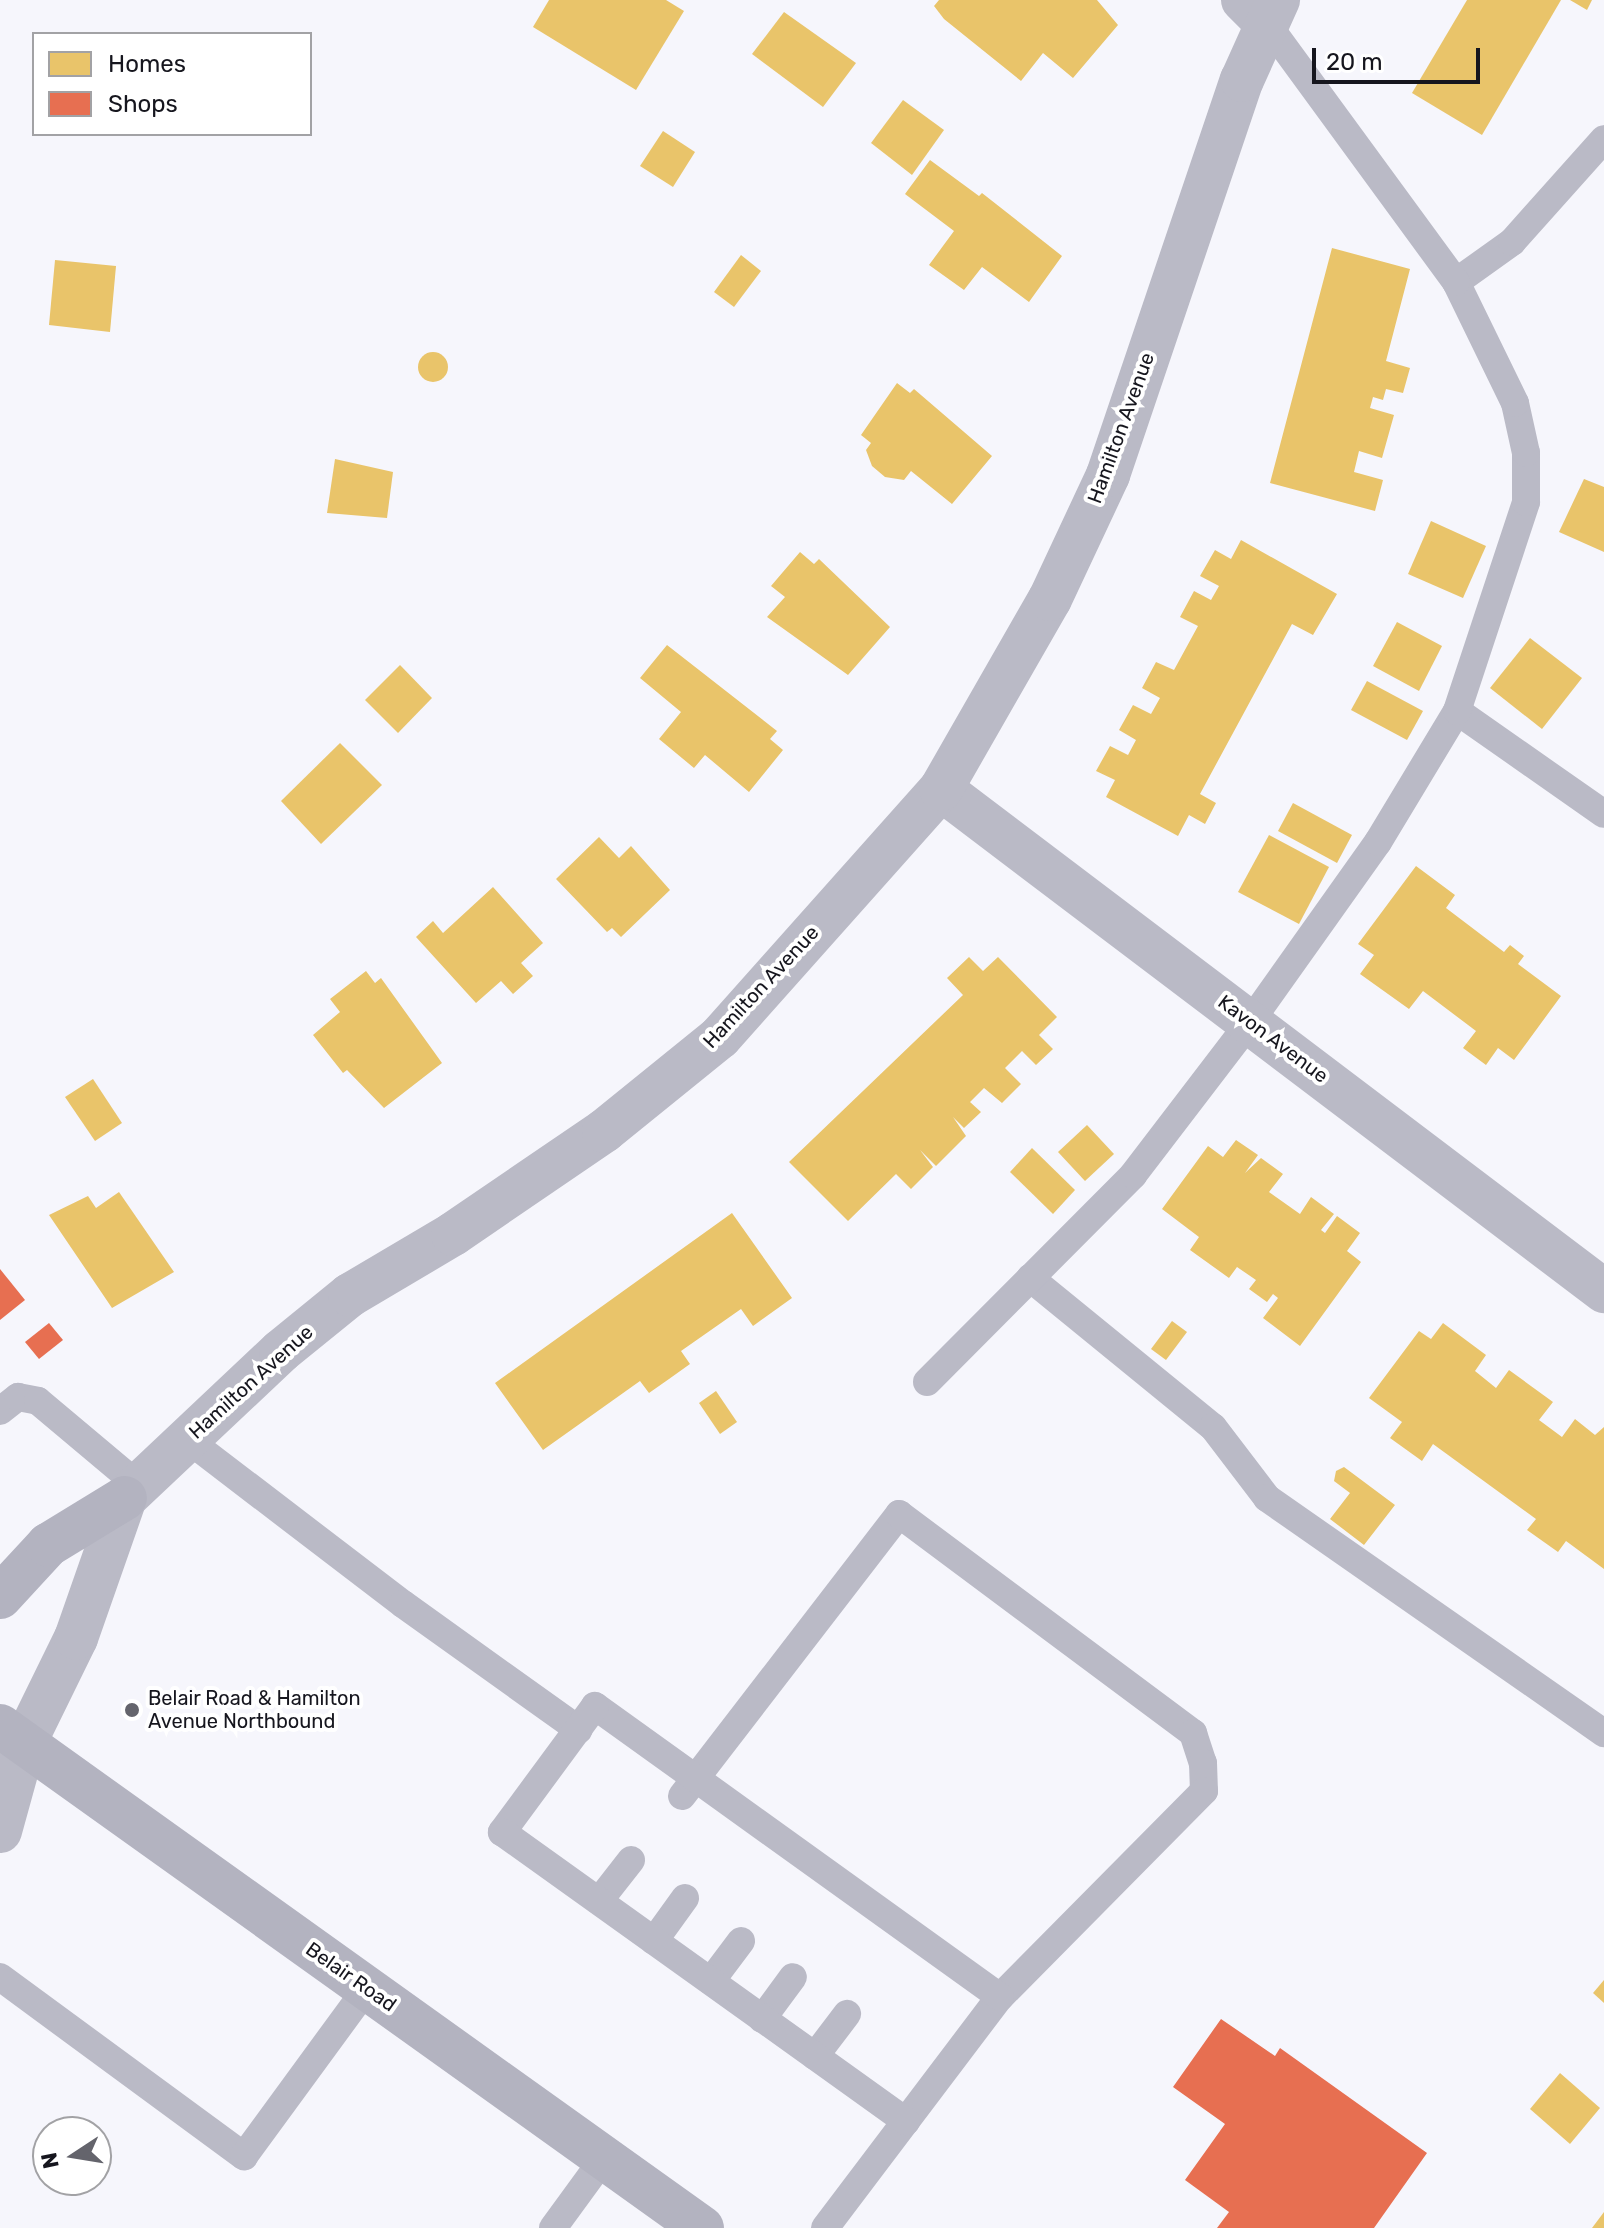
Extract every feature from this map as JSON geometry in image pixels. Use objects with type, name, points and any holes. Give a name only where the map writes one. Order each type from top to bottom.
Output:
[{"type":"main road","points":[[0,1597],[48,1545],[131,1491]]},
{"type":"main road","name":"Belair Road","points":[[12,1735],[702,2228]]},
{"type":"street","name":"Hamilton Avenue","points":[[0,1831],[12,1735],[76,1638],[131,1491],[350,1295],[453,1234],[604,1131],[720,1037],[941,789],[1050,599],[1108,475],[1263,8]]},
{"type":"street","name":"Kavon Avenue","points":[[941,789],[1604,1291]]},
{"type":"lane","points":[[927,1382],[1133,1175],[1250,1022],[1378,842],[1457,711],[1526,502],[1526,453],[1515,403],[1456,282],[1263,8]]},
{"type":"lane","points":[[1456,282],[1512,242],[1604,139]]},
{"type":"lane","points":[[1457,711],[1604,814]]},
{"type":"lane","points":[[1030,1278],[1213,1427],[1267,1498],[1604,1733]]},
{"type":"lane","points":[[0,1411],[18,1397],[38,1401],[131,1491]]},
{"type":"lane","points":[[187,1439],[403,1604],[579,1730]]},
{"type":"lane","points":[[688,1788],[899,1514],[1193,1733],[1203,1763],[1204,1791],[1000,1997],[825,2228]]},
{"type":"lane","points":[[906,2121],[502,1832],[595,1706],[688,1788],[901,1942],[1000,1997]]},
{"type":"lane","points":[[599,1901],[631,1860]]},
{"type":"lane","points":[[654,1941],[685,1898]]},
{"type":"lane","points":[[711,1981],[741,1941]]},
{"type":"lane","points":[[0,1977],[244,2156],[367,1988]]},
{"type":"lane","points":[[762,2019],[793,1977]]},
{"type":"lane","points":[[815,2056],[847,2014]]},
{"type":"lane","points":[[553,2228],[604,2158]]},
{"type":"building: Homes","points":[[549,0],[666,0],[684,11],[636,90],[533,27]]},
{"type":"building: Homes","points":[[939,0],[1097,0],[1118,25],[1073,78],[1043,53],[1021,81],[944,19],[934,6]]},
{"type":"building: Homes","points":[[1467,0],[1561,0],[1482,135],[1412,93]]},
{"type":"building: Homes","points":[[1570,0],[1592,0],[1587,10]]},
{"type":"building: Homes","points":[[784,12],[856,63],[823,107],[752,54]]},
{"type":"building: Homes","points":[[903,100],[944,130],[912,175],[871,143]]},
{"type":"building: Homes","points":[[663,131],[695,152],[673,187],[640,166]]},
{"type":"building: Homes","points":[[930,160],[979,196],[982,193],[1062,256],[1029,302],[982,267],[964,290],[929,265],[954,231],[905,194]]},
{"type":"building: Homes","points":[[1332,248],[1410,269],[1386,361],[1410,368],[1403,393],[1386,389],[1383,400],[1373,397],[1370,408],[1394,415],[1382,458],[1359,451],[1354,472],[1383,480],[1375,511],[1270,483]]},
{"type":"building: Homes","points":[[741,255],[761,271],[734,307],[714,292]]},
{"type":"building: Homes","points":[[55,260],[116,266],[110,332],[49,325]]},
{"type":"building: Homes","points":[[433,352],[439,353],[447,361],[447,373],[439,381],[433,382],[427,381],[419,373],[418,367],[419,361],[427,353]]},
{"type":"building: Homes","points":[[897,383],[910,393],[914,389],[992,456],[952,504],[911,471],[904,480],[885,477],[872,466],[866,450],[871,443],[861,435]]},
{"type":"building: Homes","points":[[335,459],[393,472],[387,518],[327,513]]},
{"type":"building: Homes","points":[[1584,479],[1604,487],[1604,552],[1559,532]]},
{"type":"building: Homes","points":[[1431,521],[1486,546],[1463,598],[1408,574]]},
{"type":"building: Homes","points":[[1241,540],[1337,594],[1313,635],[1292,624],[1200,794],[1216,803],[1205,824],[1189,815],[1178,836],[1106,797],[1115,780],[1096,771],[1110,746],[1128,755],[1136,740],[1119,730],[1133,705],[1151,714],[1160,698],[1142,688],[1156,662],[1174,670],[1198,626],[1180,617],[1194,591],[1211,600],[1219,586],[1200,576],[1215,550],[1231,559]]},
{"type":"building: Homes","points":[[800,552],[814,564],[819,559],[890,627],[848,675],[767,617],[785,597],[771,586]]},
{"type":"building: Homes","points":[[1397,622],[1442,646],[1419,691],[1373,666]]},
{"type":"building: Homes","points":[[1530,638],[1582,678],[1542,729],[1490,688]]},
{"type":"building: Homes","points":[[667,645],[777,731],[770,739],[783,750],[749,792],[705,755],[694,768],[659,739],[681,712],[640,678]]},
{"type":"building: Homes","points":[[400,665],[432,698],[398,733],[365,700]]},
{"type":"building: Homes","points":[[1367,681],[1423,711],[1407,740],[1351,710]]},
{"type":"building: Homes","points":[[340,743],[382,785],[321,844],[281,801]]},
{"type":"building: Homes","points":[[1293,803],[1352,835],[1337,863],[1278,831]]},
{"type":"building: Homes","points":[[1269,835],[1329,867],[1299,924],[1238,892]]},
{"type":"building: Homes","points":[[599,837],[619,858],[631,846],[670,890],[621,937],[612,928],[607,932],[556,879]]},
{"type":"building: Homes","points":[[1416,866],[1455,895],[1446,908],[1504,952],[1510,945],[1524,956],[1518,964],[1561,996],[1514,1060],[1498,1048],[1486,1065],[1463,1048],[1476,1031],[1423,991],[1409,1009],[1360,974],[1374,955],[1358,944]]},
{"type":"building: Homes","points":[[493,887],[543,943],[521,963],[533,976],[513,994],[501,981],[476,1003],[416,937],[433,921],[443,933]]},
{"type":"building: Homes","points":[[969,957],[983,971],[998,957],[1057,1017],[1039,1035],[1053,1049],[1036,1065],[1022,1051],[1005,1068],[1021,1084],[1002,1103],[984,1088],[970,1102],[981,1112],[964,1128],[953,1117],[966,1136],[936,1166],[920,1150],[933,1167],[911,1189],[896,1174],[848,1221],[789,1162],[963,995],[947,978]]},
{"type":"building: Homes","points":[[366,971],[375,983],[381,978],[442,1063],[384,1108],[347,1070],[343,1073],[313,1035],[340,1012],[330,999]]},
{"type":"building: Homes","points":[[93,1079],[122,1123],[95,1141],[65,1097]]},
{"type":"building: Homes","points":[[1087,1125],[1114,1154],[1085,1181],[1058,1152]]},
{"type":"building: Homes","points":[[1236,1140],[1258,1155],[1245,1173],[1261,1158],[1283,1174],[1269,1192],[1300,1214],[1311,1197],[1334,1214],[1321,1230],[1325,1233],[1337,1216],[1360,1233],[1347,1251],[1361,1262],[1300,1346],[1263,1318],[1278,1298],[1273,1294],[1267,1302],[1249,1289],[1256,1280],[1237,1267],[1229,1278],[1190,1250],[1199,1237],[1162,1209],[1208,1146],[1223,1157]]},
{"type":"building: Homes","points":[[1032,1148],[1075,1190],[1053,1214],[1010,1172]]},
{"type":"building: Homes","points":[[119,1192],[174,1272],[112,1308],[49,1215],[88,1196],[96,1208]]},
{"type":"building: Homes","points":[[732,1213],[792,1298],[753,1326],[741,1309],[681,1351],[690,1364],[669,1379],[649,1393],[640,1381],[543,1450],[495,1383]]},
{"type":"building: Homes","points":[[1172,1321],[1187,1332],[1166,1360],[1151,1349]]},
{"type":"building: Homes","points":[[1443,1323],[1486,1355],[1475,1371],[1496,1388],[1509,1370],[1553,1402],[1539,1420],[1562,1437],[1575,1419],[1595,1435],[1604,1427],[1604,1569],[1566,1541],[1558,1552],[1527,1530],[1536,1519],[1433,1444],[1422,1461],[1390,1438],[1402,1422],[1369,1398],[1419,1331],[1431,1339]]},
{"type":"building: Homes","points":[[716,1391],[737,1422],[720,1434],[699,1403]]},
{"type":"building: Homes","points":[[1344,1467],[1395,1505],[1364,1545],[1330,1519],[1350,1493],[1334,1481],[1336,1471]]},
{"type":"building: Homes","points":[[1604,1980],[1604,2003],[1593,1993]]},
{"type":"building: Homes","points":[[1560,2073],[1600,2108],[1570,2144],[1530,2109]]},
{"type":"building: Homes","points":[[1604,2212],[1604,2228],[1592,2228]]},
{"type":"building: Shops","points":[[0,1269],[25,1300],[0,1320]]},
{"type":"building: Shops","points":[[49,1323],[63,1340],[39,1359],[25,1342]]},
{"type":"building: Shops","points":[[1221,2019],[1275,2056],[1280,2048],[1427,2153],[1374,2228],[1217,2228],[1229,2212],[1185,2180],[1225,2124],[1173,2087]]},
{"type":"place","name":"Belair Road & Hamilton Avenue Northbound","points":[[132,1710]]}]
